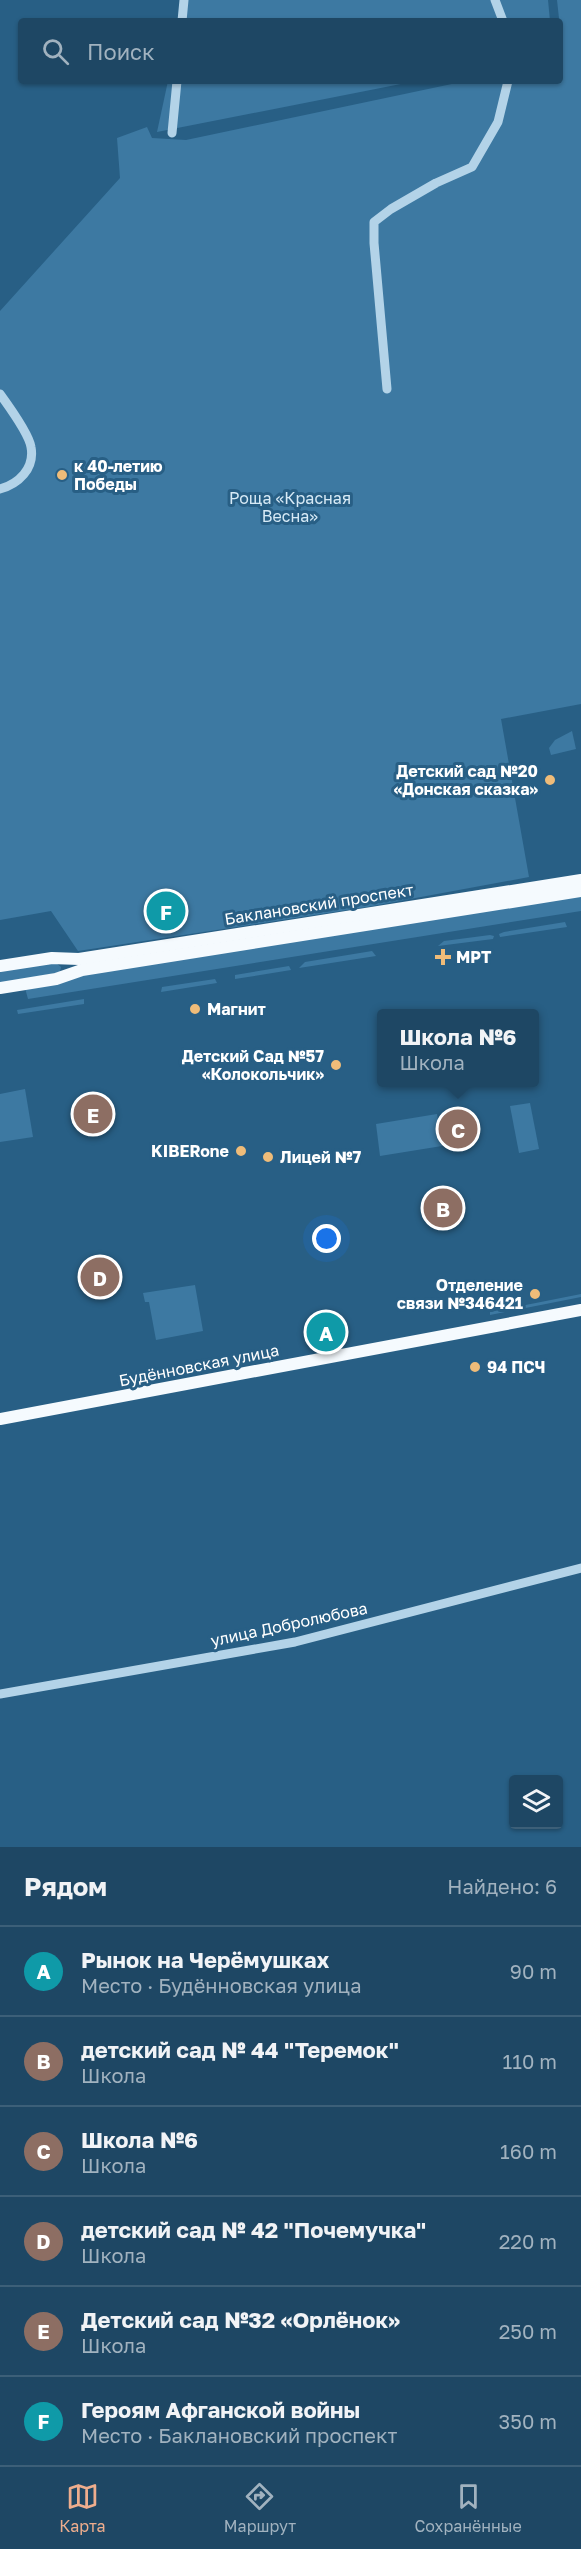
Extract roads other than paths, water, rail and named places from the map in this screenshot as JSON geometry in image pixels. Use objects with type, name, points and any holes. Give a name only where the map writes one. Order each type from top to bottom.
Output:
[{"type":"main road","name":"Баклановский проспект","points":[[0,966],[80,958],[581,880]]},
{"type":"main road","name":"Баклановский проспект","points":[[0,988],[56,979],[82,970],[581,891]]},
{"type":"main road","name":"Будённовская улица","points":[[0,1419],[581,1310]]},
{"type":"street","points":[[182,18],[184,0]]},
{"type":"street","points":[[495,0],[502,18]]},
{"type":"street","points":[[172,133],[177,84]]},
{"type":"street","points":[[387,389],[374,222],[391,209],[436,183],[472,167],[490,132],[498,122],[507,84]]},
{"type":"street","points":[[0,394],[12,410],[31,447],[24,477],[0,489]]},
{"type":"street","points":[[63,959],[66,975]]},
{"type":"street","name":"улица Добролюбова","points":[[0,1694],[295,1642],[581,1568]]},
{"type":"place","name":"к 40-летию Победы","points":[[62,475]]},
{"type":"place","name":"Детский сад №20 «Донская сказка»","points":[[550,780]]},
{"type":"place","name":"Героям Афганской войны","points":[[166,911]]},
{"type":"place","name":"МРТ","points":[[443,957]]},
{"type":"place","name":"Магнит","points":[[195,1009]]},
{"type":"place","name":"Детский Сад №57 «Колокольчик»","points":[[336,1065]]},
{"type":"place","name":"Детский сад №32 «Орлёнок»","points":[[93,1114]]},
{"type":"place","name":"Школа №6","points":[[458,1129]]},
{"type":"place","name":"KIBERone","points":[[241,1151]]},
{"type":"place","name":"Лицей №7","points":[[268,1157]]},
{"type":"place","name":"детский сад № 44 \"Теремок\"","points":[[443,1208]]},
{"type":"place","name":"детский сад № 42 \"Почемучка\"","points":[[100,1277]]},
{"type":"place","name":"Отделение связи №346421","points":[[535,1294]]},
{"type":"place","name":"Рынок на Черёмушках","points":[[326,1332]]},
{"type":"place","name":"94 ПСЧ","points":[[475,1367]]},
{"type":"park label","name":"Роща «Красная Весна»","points":[[290,507]]}]
